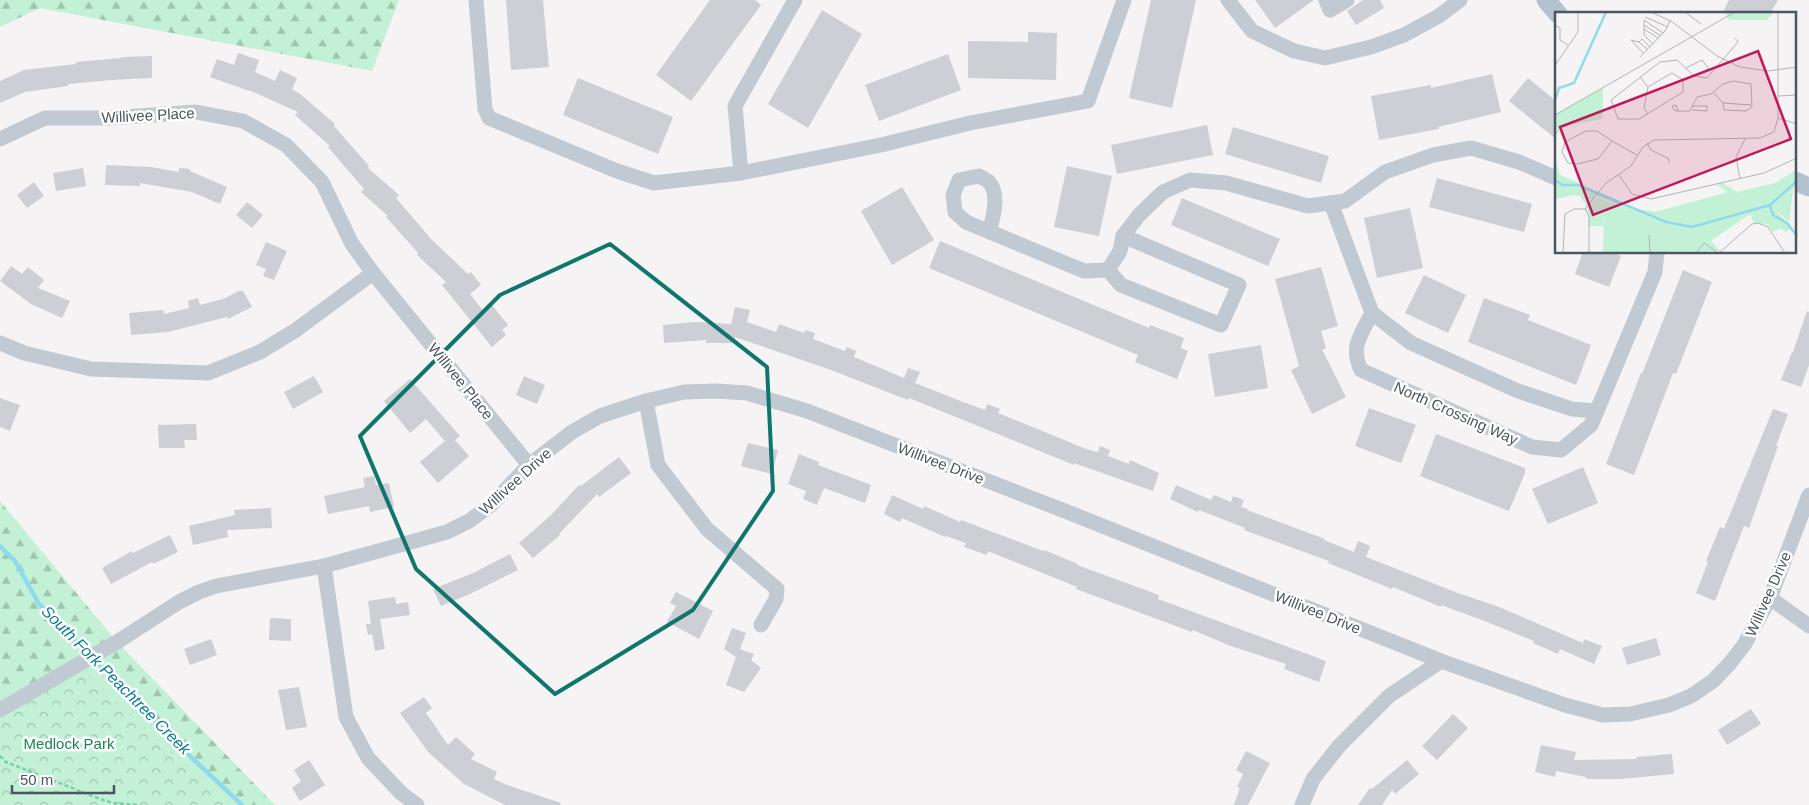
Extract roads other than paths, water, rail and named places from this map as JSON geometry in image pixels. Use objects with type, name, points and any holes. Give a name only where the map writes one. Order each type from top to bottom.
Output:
[{"type":"main road","points":[[1546,0],[1556,12]]},
{"type":"main road","points":[[1796,181],[1809,187]]},
{"type":"street","points":[[476,0],[485,109],[489,118],[618,171],[654,183],[741,173],[881,145],[970,123],[1088,101],[1124,0]]},
{"type":"street","points":[[741,173],[735,106],[795,0]]},
{"type":"street","points":[[1228,0],[1252,31],[1294,51],[1325,58],[1371,47],[1404,35],[1439,16],[1460,0]]},
{"type":"street","points":[[1326,0],[1330,10],[1347,0]]},
{"type":"street","name":"Willivee Place","points":[[0,139],[45,118],[109,118],[196,112],[243,121],[286,145],[322,182],[352,244],[373,273],[529,465]]},
{"type":"street","points":[[1108,270],[1120,251],[1123,236],[1139,215],[1163,192],[1190,180],[1226,183],[1308,206],[1345,201],[1385,172],[1433,156],[1471,148],[1519,162],[1555,178]]},
{"type":"street","points":[[1331,203],[1372,313],[1411,343],[1518,391],[1572,409],[1597,411]]},
{"type":"street","points":[[989,232],[1084,271],[1108,270],[1122,285],[1221,325],[1240,286],[1123,236]]},
{"type":"street","name":"North Crossing Way","points":[[1372,313],[1358,340],[1355,351],[1356,360],[1361,370],[1532,447],[1561,450],[1591,425],[1655,272],[1657,254]]},
{"type":"street","points":[[0,343],[24,353],[91,369],[208,373],[260,352],[296,330],[373,273]]},
{"type":"street","name":"Willivee Drive","points":[[0,710],[117,642],[179,602],[199,592],[216,586],[324,566],[447,532],[491,505],[529,465],[572,432],[593,420],[646,400],[684,392],[747,392],[807,410],[1441,661],[1565,705],[1603,715],[1630,714],[1669,705],[1691,696],[1713,681],[1730,664],[1744,645],[1770,598],[1809,495]]},
{"type":"street","points":[[646,400],[658,466],[707,528],[777,590],[776,599],[761,625]]},
{"type":"street","points":[[324,566],[346,717],[368,758],[401,793],[417,805]]},
{"type":"street","points":[[1770,598],[1809,626]]},
{"type":"street","points":[[1302,805],[1313,779],[1339,746],[1389,696],[1441,661]]},
{"type":"waterway","name":"South Fork Peachtree Creek","points":[[0,546],[15,561],[39,604],[191,757],[242,805]]},
{"type":"park label","name":"Medlock Park","points":[[69,743]]}]
